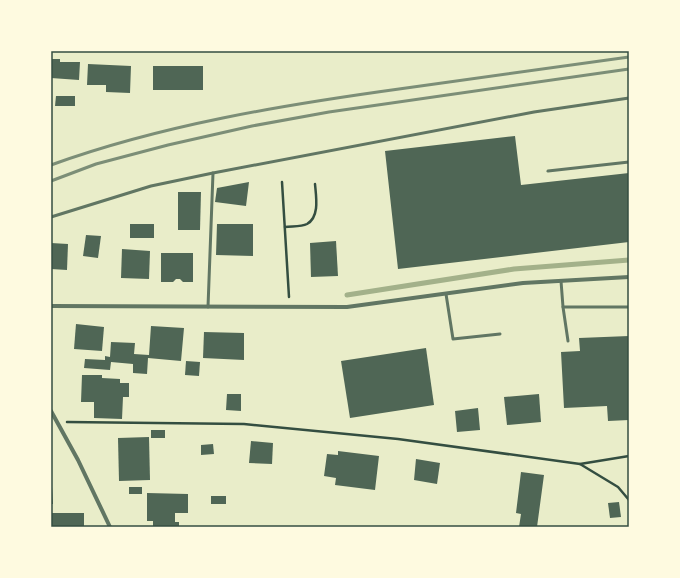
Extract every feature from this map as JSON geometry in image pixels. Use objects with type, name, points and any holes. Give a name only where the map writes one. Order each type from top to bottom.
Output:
[{"type":"street","points":[[51,306],[347,307],[524,283],[629,277]]},
{"type":"street","points":[[51,411],[78,460],[110,527]]},
{"type":"lane","points":[[51,217],[151,186],[213,173],[534,112],[629,98]]},
{"type":"lane","points":[[548,171],[629,162]]},
{"type":"lane","points":[[208,307],[213,173]]},
{"type":"lane","points":[[561,281],[568,341]]},
{"type":"lane","points":[[446,294],[453,339],[500,334]]},
{"type":"lane","points":[[563,307],[629,307]]},
{"type":"path","points":[[282,182],[289,307]]},
{"type":"path","points":[[285,227],[299,226],[308,223],[314,216],[316,207],[315,184]]},
{"type":"path","points":[[57,422],[244,424],[398,440],[580,464],[629,456]]},
{"type":"path","points":[[580,464],[618,487],[629,500]]},
{"type":"building","points":[[51,59],[60,59],[60,62],[80,62],[79,80],[51,78]]},
{"type":"building","points":[[88,64],[131,66],[130,93],[106,92],[106,85],[87,85]]},
{"type":"building","points":[[153,66],[203,66],[203,90],[153,90]]},
{"type":"building","points":[[56,96],[75,96],[75,106],[55,106]]},
{"type":"building","points":[[515,136],[521,185],[629,173],[629,242],[398,269],[385,151]]},
{"type":"building","points":[[249,182],[246,206],[215,202],[217,188]]},
{"type":"building","points":[[178,192],[201,192],[200,230],[178,230]]},
{"type":"building","points":[[130,224],[154,224],[154,238],[130,238]]},
{"type":"building","points":[[217,224],[253,224],[253,256],[216,255]]},
{"type":"building","points":[[86,235],[101,236],[98,258],[83,256]]},
{"type":"building","points":[[336,241],[338,276],[311,277],[310,243]]},
{"type":"building","points":[[51,243],[68,244],[67,270],[51,269]]},
{"type":"building","points":[[122,249],[150,251],[149,279],[121,278]]},
{"type":"building","points":[[161,253],[193,253],[193,282],[183,282],[180,279],[176,279],[173,282],[161,282]]},
{"type":"building","points":[[76,324],[104,327],[102,351],[74,349]]},
{"type":"building","points":[[151,326],[184,328],[181,361],[148,358],[147,374],[133,373],[133,364],[111,362],[110,370],[84,368],[85,359],[105,360],[105,356],[110,357],[111,342],[135,343],[134,354],[149,355]]},
{"type":"building","points":[[204,332],[244,333],[244,360],[203,358]]},
{"type":"building","points":[[629,336],[629,420],[608,421],[607,406],[564,408],[561,352],[580,351],[579,338]]},
{"type":"building","points":[[426,348],[434,405],[350,418],[341,361]]},
{"type":"building","points":[[186,361],[200,362],[199,376],[185,375]]},
{"type":"building","points":[[82,375],[102,375],[102,378],[120,379],[120,383],[129,383],[129,397],[123,397],[122,419],[94,418],[94,402],[81,402]]},
{"type":"building","points":[[227,394],[241,394],[241,411],[226,410]]},
{"type":"building","points":[[539,394],[541,422],[507,425],[504,397]]},
{"type":"building","points":[[478,408],[480,430],[457,432],[455,411]]},
{"type":"building","points":[[151,430],[165,430],[165,438],[151,438]]},
{"type":"building","points":[[149,437],[150,480],[119,481],[118,438]]},
{"type":"building","points":[[251,441],[273,443],[272,464],[249,463]]},
{"type":"building","points":[[213,444],[214,454],[201,455],[201,445]]},
{"type":"building","points":[[338,451],[379,456],[375,490],[335,485],[336,478],[324,476],[327,454],[338,455]]},
{"type":"building","points":[[416,459],[440,463],[437,484],[414,480]]},
{"type":"building","points":[[521,472],[544,475],[537,527],[519,527],[521,514],[516,513]]},
{"type":"building","points":[[52,487],[53,504],[51,504]]},
{"type":"building","points":[[129,487],[142,487],[142,494],[129,494]]},
{"type":"building","points":[[147,493],[188,494],[188,513],[175,513],[175,522],[179,522],[179,527],[153,527],[153,521],[147,521]]},
{"type":"building","points":[[211,496],[226,496],[226,504],[211,504]]},
{"type":"building","points":[[619,502],[621,517],[610,518],[608,503]]},
{"type":"building","points":[[51,513],[84,513],[84,527],[51,527]]},
{"type":"waterway","points":[[347,295],[514,269],[629,260]]},
{"type":"railway","points":[[51,165],[135,138],[223,118],[355,95],[629,57]]},
{"type":"railway","points":[[51,181],[96,164],[168,145],[252,126],[329,112],[629,69]]}]
